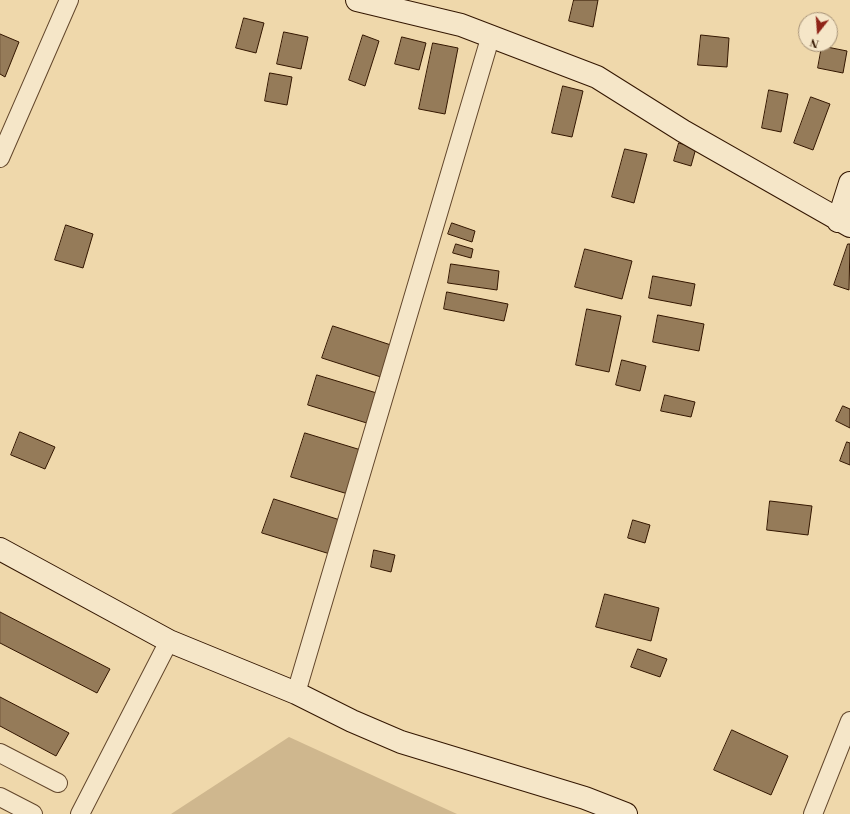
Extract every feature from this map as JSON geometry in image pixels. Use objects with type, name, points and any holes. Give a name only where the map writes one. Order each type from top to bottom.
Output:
[{"type":"street","points":[[0,158],[69,0]]},
{"type":"street","points":[[357,0],[462,25],[598,77],[683,131],[844,224],[850,183]]},
{"type":"street","points":[[296,693],[491,35]]},
{"type":"street","points":[[0,549],[169,641],[296,693],[352,721],[401,742],[586,798],[626,814]]},
{"type":"street","points":[[80,814],[169,641]]},
{"type":"street","points":[[814,814],[850,721]]},
{"type":"street","points":[[0,753],[58,783]]},
{"type":"street","points":[[0,797],[33,814]]},
{"type":"shaded area","points":[[289,737],[457,814],[171,814]]},
{"type":"building","points":[[574,0],[598,0],[593,27],[569,21]]},
{"type":"building","points":[[244,18],[264,23],[256,53],[236,48]]},
{"type":"building","points":[[284,32],[308,37],[301,69],[277,64]]},
{"type":"building","points":[[0,34],[19,42],[5,77],[0,74]]},
{"type":"building","points":[[363,35],[379,41],[365,86],[349,80]]},
{"type":"building","points":[[701,35],[729,38],[727,67],[698,65]]},
{"type":"building","points":[[402,37],[426,43],[419,70],[395,64]]},
{"type":"building","points":[[433,43],[458,48],[445,114],[419,109]]},
{"type":"building","points":[[838,49],[847,51],[843,73],[818,68],[821,52],[838,52]]},
{"type":"building","points":[[270,73],[292,77],[287,105],[265,101]]},
{"type":"building","points":[[563,86],[583,91],[572,137],[552,133]]},
{"type":"building","points":[[769,90],[788,94],[781,132],[762,128]]},
{"type":"building","points":[[811,97],[830,104],[813,150],[794,143]]},
{"type":"building","points":[[679,143],[696,148],[691,166],[674,161]]},
{"type":"building","points":[[625,149],[647,154],[634,203],[612,197]]},
{"type":"building","points":[[452,223],[475,231],[472,242],[448,234]]},
{"type":"building","points":[[66,225],[93,234],[83,268],[55,260]]},
{"type":"building","points":[[456,244],[473,249],[471,258],[453,253]]},
{"type":"building","points":[[848,244],[850,244],[849,290],[834,285]]},
{"type":"building","points":[[585,249],[632,261],[622,299],[575,287]]},
{"type":"building","points":[[451,264],[499,271],[497,290],[448,283]]},
{"type":"building","points":[[653,276],[695,284],[691,306],[649,298]]},
{"type":"building","points":[[447,292],[508,304],[504,321],[444,309]]},
{"type":"building","points":[[587,309],[621,316],[609,372],[576,365]]},
{"type":"building","points":[[658,315],[704,324],[699,351],[653,342]]},
{"type":"building","points":[[333,326],[394,346],[384,378],[322,358]]},
{"type":"building","points":[[622,360],[646,366],[640,391],[616,385]]},
{"type":"building","points":[[317,375],[380,394],[370,424],[308,405]]},
{"type":"building","points":[[665,395],[695,402],[691,417],[661,411]]},
{"type":"building","points":[[843,406],[850,409],[850,428],[836,421]]},
{"type":"building","points":[[20,432],[55,447],[45,469],[11,455]]},
{"type":"building","points":[[305,433],[361,450],[348,494],[291,477]]},
{"type":"building","points":[[847,442],[850,443],[850,465],[840,461]]},
{"type":"building","points":[[274,499],[340,520],[330,554],[262,533]]},
{"type":"building","points":[[770,501],[812,506],[808,535],[767,530]]},
{"type":"building","points":[[633,520],[650,525],[645,543],[628,538]]},
{"type":"building","points":[[374,550],[395,555],[391,572],[371,567]]},
{"type":"building","points":[[605,594],[659,608],[651,641],[596,627]]},
{"type":"building","points":[[0,612],[110,669],[97,693],[0,643]]},
{"type":"building","points":[[638,649],[667,659],[660,677],[631,667]]},
{"type":"building","points":[[0,697],[69,733],[56,756],[0,726]]},
{"type":"building","points":[[732,730],[788,756],[771,795],[714,770]]}]
